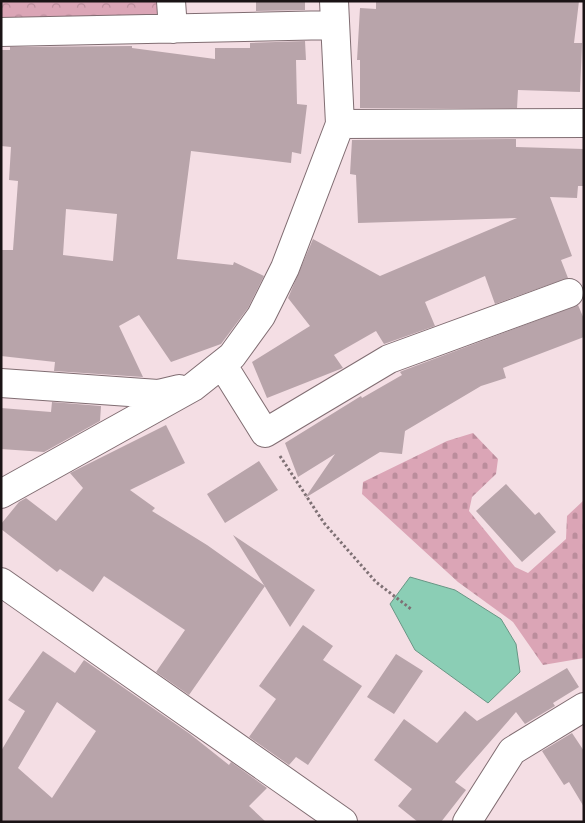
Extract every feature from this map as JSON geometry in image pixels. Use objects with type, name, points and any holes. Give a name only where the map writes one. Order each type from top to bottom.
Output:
[{"type":"street","points":[[172,1],[173,28]]},
{"type":"street","points":[[1,32],[173,28],[334,13],[340,124],[284,268],[261,316],[232,356],[193,387],[1,494]]},
{"type":"street","points":[[340,124],[584,123]]},
{"type":"street","points":[[222,364],[265,433],[389,358],[569,292]]},
{"type":"street","points":[[1,383],[158,394],[193,387]]},
{"type":"street","points":[[1,582],[343,822]]},
{"type":"street","points":[[467,822],[512,751],[584,707]]},
{"type":"path","points":[[265,433],[324,523],[376,582],[411,609]]},
{"type":"green space","points":[[1,1],[161,1],[161,15],[1,21]]},
{"type":"green space","points":[[473,433],[498,459],[496,474],[472,497],[469,511],[515,567],[528,573],[566,539],[567,516],[584,500],[584,658],[543,665],[513,622],[458,582],[362,494],[363,482],[447,441]]},
{"type":"shaded area","points":[[410,577],[455,590],[501,619],[516,644],[520,672],[488,703],[415,650],[390,604]]},
{"type":"building","points":[[256,1],[305,1],[305,10],[256,11]]},
{"type":"building","points":[[376,1],[579,1],[574,43],[582,43],[580,92],[518,90],[517,108],[360,108],[360,60],[357,60],[360,8],[376,9]]},
{"type":"building","points":[[305,41],[306,60],[296,60],[297,104],[307,105],[301,154],[292,152],[291,163],[191,151],[177,259],[233,265],[234,262],[264,276],[248,308],[221,344],[171,362],[139,315],[119,326],[143,377],[54,371],[55,362],[1,356],[1,250],[13,250],[18,181],[9,180],[11,147],[1,146],[1,50],[10,50],[10,47],[132,46],[132,48],[215,59],[215,48],[250,48],[250,43]],"holes":[[[66,209],[117,214],[113,261],[63,255]]]},
{"type":"building","points":[[516,139],[516,147],[584,149],[584,186],[578,186],[577,198],[550,197],[572,256],[561,260],[568,278],[495,304],[485,276],[425,302],[435,326],[384,344],[376,331],[334,355],[343,368],[267,398],[252,362],[310,326],[288,298],[313,239],[380,276],[517,218],[358,223],[356,175],[350,174],[352,140]]},
{"type":"building","points":[[578,305],[584,319],[584,337],[503,368],[506,378],[481,386],[405,431],[402,454],[380,452],[305,498],[335,454],[298,477],[285,443],[361,396],[362,398],[402,375],[400,372],[402,371]]},
{"type":"building","points":[[52,402],[101,406],[100,421],[44,452],[1,449],[1,408],[51,412]]},
{"type":"building","points":[[166,425],[185,463],[130,490],[155,508],[152,511],[207,545],[265,586],[189,695],[156,672],[185,630],[104,576],[93,592],[60,569],[57,572],[1,529],[1,524],[19,502],[26,498],[56,521],[83,488],[70,473]]},
{"type":"building","points":[[259,461],[278,490],[225,523],[207,494]]},
{"type":"building","points":[[506,484],[535,515],[539,512],[556,532],[522,562],[476,511]]},
{"type":"building","points":[[233,535],[315,590],[290,627]]},
{"type":"building","points":[[303,625],[333,646],[323,660],[362,686],[308,765],[296,757],[289,765],[249,737],[276,699],[259,686]]},
{"type":"building","points":[[43,651],[75,673],[84,660],[190,734],[229,765],[231,762],[267,788],[249,806],[266,822],[1,822],[1,751],[25,711],[8,700]],"holes":[[[57,702],[96,731],[52,798],[18,768]]]},
{"type":"building","points":[[396,654],[423,671],[394,714],[367,697]]},
{"type":"building","points":[[567,668],[579,687],[553,703],[555,706],[525,724],[516,712],[455,782],[466,790],[441,822],[418,822],[398,806],[412,789],[374,760],[404,719],[437,743],[465,711],[477,721]]},
{"type":"building","points":[[572,733],[584,751],[584,807],[569,782],[564,785],[542,751]]}]
